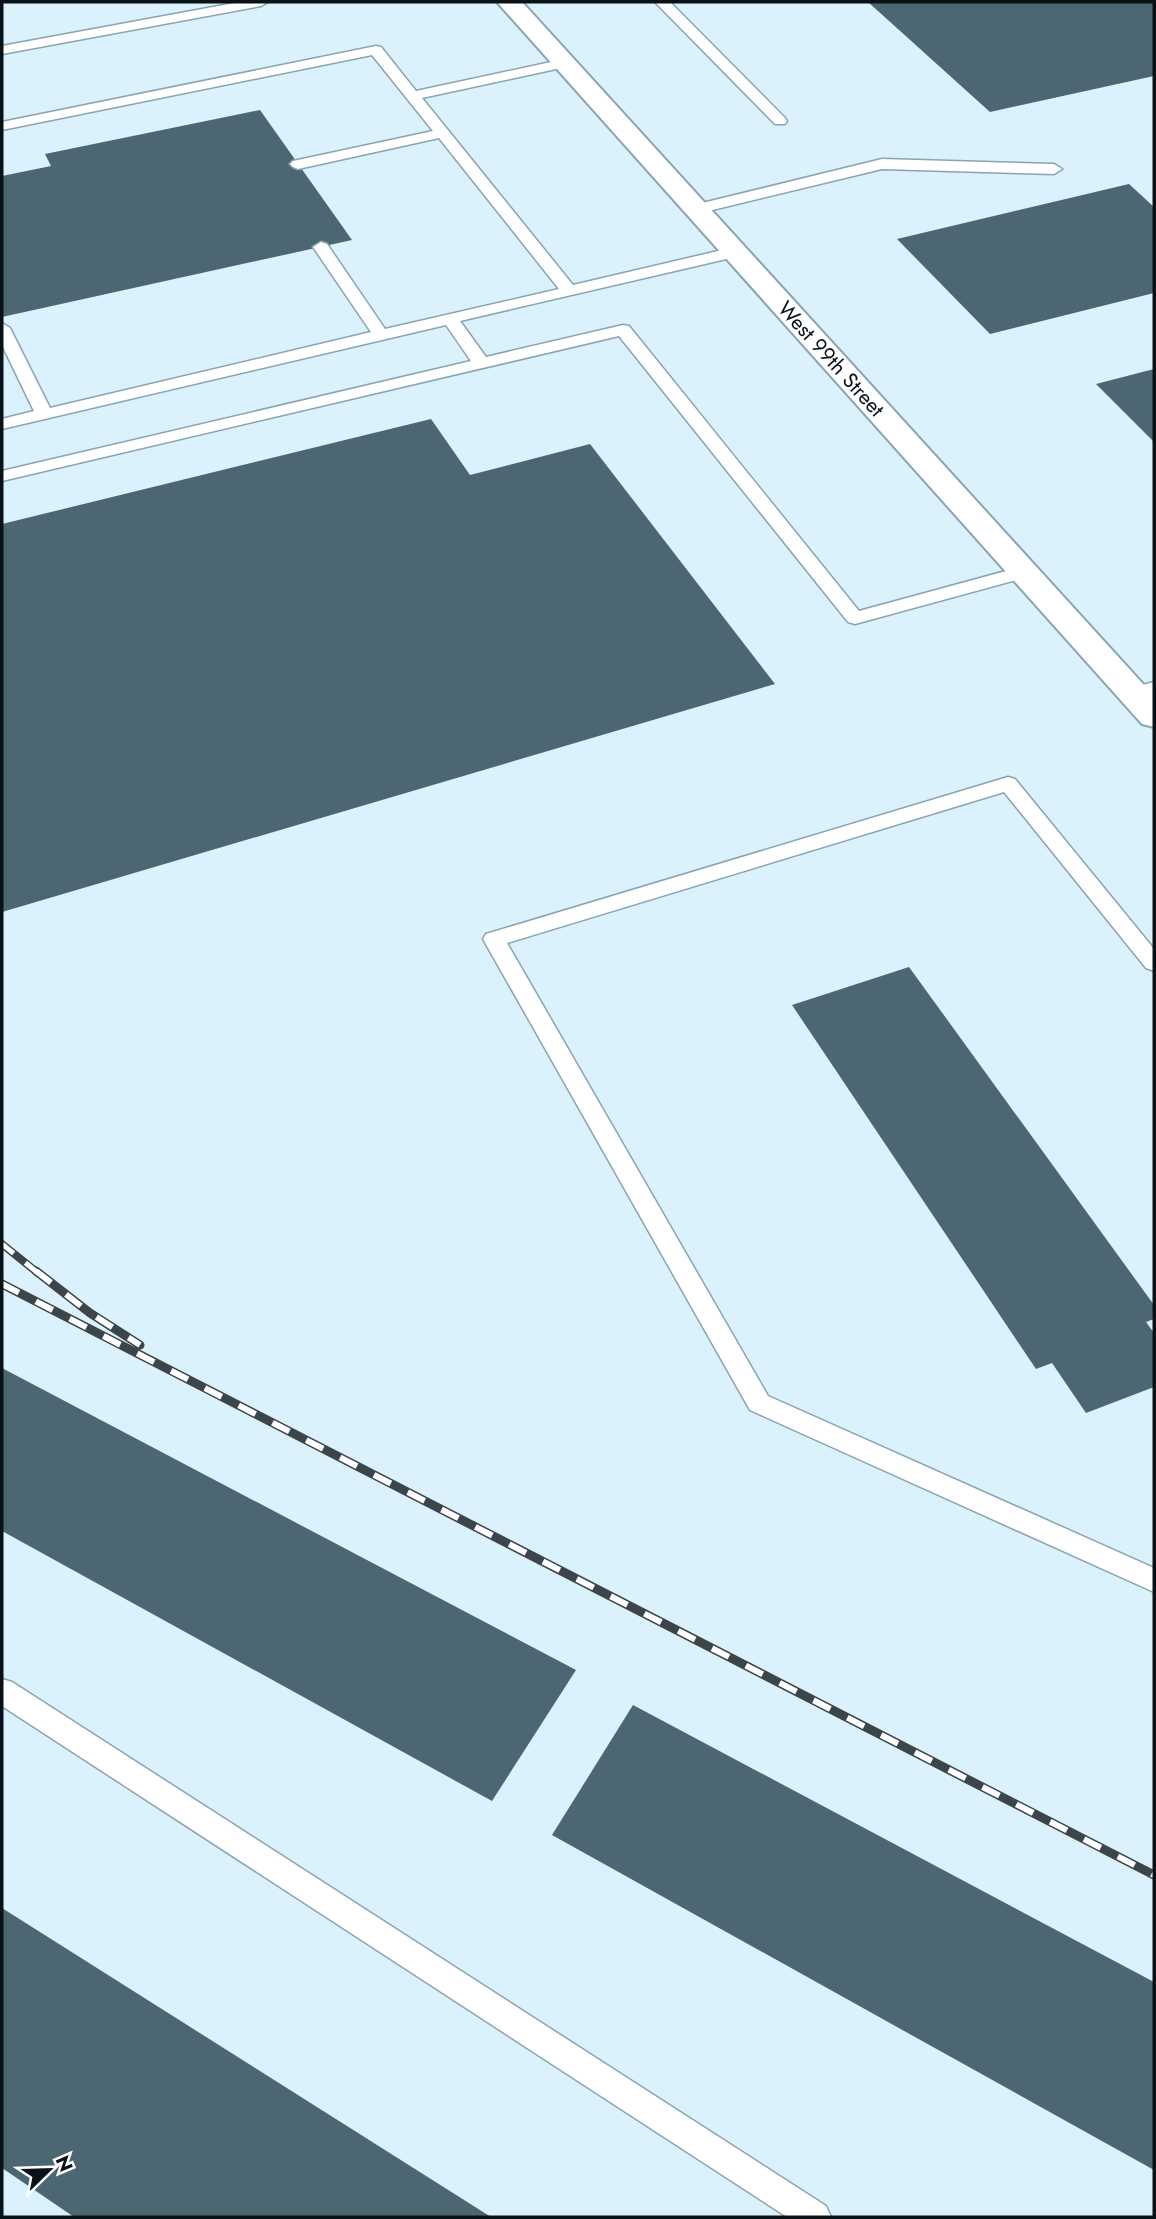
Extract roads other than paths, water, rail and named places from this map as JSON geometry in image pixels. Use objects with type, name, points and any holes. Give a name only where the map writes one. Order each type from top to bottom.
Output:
[{"type":"street","name":"West 99th Street","points":[[510,2],[1024,572],[1144,690],[1154,716]]},
{"type":"lane","points":[[2,50],[261,2]]},
{"type":"lane","points":[[662,2],[780,121]]},
{"type":"lane","points":[[2,126],[376,50],[569,291]]},
{"type":"lane","points":[[412,96],[565,63]]},
{"type":"lane","points":[[298,164],[443,133]]},
{"type":"lane","points":[[696,209],[881,164],[1054,169]]},
{"type":"lane","points":[[321,247],[381,335]]},
{"type":"lane","points":[[2,424],[735,252]]},
{"type":"lane","points":[[450,319],[482,363]]},
{"type":"lane","points":[[2,328],[44,414]]},
{"type":"lane","points":[[2,476],[623,330],[855,618],[1024,572]]},
{"type":"lane","points":[[1154,963],[1008,785],[494,939],[760,1403],[1154,1580]]},
{"type":"lane","points":[[2,1691],[815,2217]]},
{"type":"railway","points":[[2,1244],[38,1273]]},
{"type":"railway","points":[[36,1271],[90,1313],[140,1345]]},
{"type":"railway","points":[[2,1284],[1154,1875]]}]
